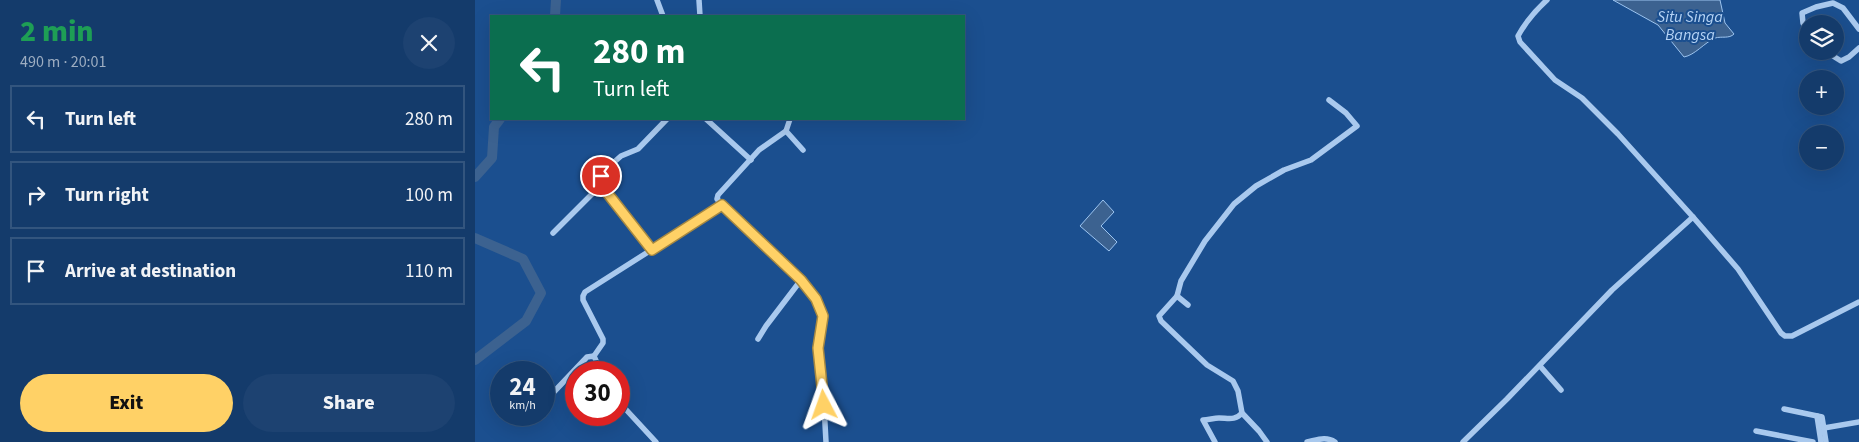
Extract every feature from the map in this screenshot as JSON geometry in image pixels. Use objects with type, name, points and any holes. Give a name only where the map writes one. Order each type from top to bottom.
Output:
[{"type":"street","points":[[657,0],[663,15]]},
{"type":"street","points":[[699,0],[700,15]]},
{"type":"street","points":[[1547,0],[1537,9],[1521,31],[1518,36],[1520,42],[1555,80],[1582,98],[1619,134],[1739,270],[1781,333],[1785,336],[1792,336],[1859,302]]},
{"type":"street","points":[[1802,15],[1802,13],[1816,7],[1833,3],[1843,8],[1859,29]]},
{"type":"street","points":[[1844,60],[1859,48]]},
{"type":"street","points":[[1267,442],[1259,430],[1242,413],[1238,391],[1233,381],[1207,365],[1159,320],[1159,316],[1177,296],[1181,281],[1205,241],[1235,204],[1256,186],[1284,170],[1311,160],[1357,126],[1346,113],[1329,100]]},
{"type":"street","points":[[652,250],[601,185],[601,176],[621,156],[638,149],[666,120]]},
{"type":"street","points":[[706,120],[751,160]]},
{"type":"street","points":[[790,120],[786,131],[759,150],[718,195],[718,201],[801,280],[816,299],[822,311],[823,321],[818,348],[823,387],[826,442]]},
{"type":"street","points":[[786,131],[803,150]]},
{"type":"street","points":[[553,233],[601,185]]},
{"type":"street","points":[[555,391],[587,357],[594,356],[603,343],[603,339],[583,300],[583,296],[588,290],[722,205]]},
{"type":"street","points":[[1463,442],[1540,366],[1612,290],[1693,217]]},
{"type":"street","points":[[758,339],[801,280]]},
{"type":"street","points":[[1177,296],[1188,306]]},
{"type":"street","points":[[594,356],[596,361]]},
{"type":"street","points":[[1540,366],[1561,390]]},
{"type":"street","points":[[1784,409],[1822,417],[1826,442]]},
{"type":"street","points":[[1215,442],[1203,420],[1219,418],[1230,420],[1242,413]]},
{"type":"street","points":[[630,414],[656,442]]},
{"type":"street","points":[[1817,416],[1821,442]]},
{"type":"street","points":[[1824,428],[1859,422]]},
{"type":"street","points":[[1756,431],[1813,442]]},
{"type":"street","points":[[1307,442],[1323,438],[1335,442]]},
{"type":"water","name":"Situ Singa Bangsa","points":[[1613,0],[1720,0],[1725,23],[1734,34],[1728,37],[1715,38],[1692,54],[1684,57],[1658,25]]},
{"type":"water","points":[[1103,200],[1114,212],[1101,226],[1117,242],[1109,251],[1080,226]]},
{"type":"waterway","points":[[555,15],[556,0]]},
{"type":"waterway","points":[[475,177],[492,158],[494,127],[499,120]]},
{"type":"waterway","points":[[475,238],[523,259],[541,293],[526,321],[475,360]]},
{"type":"route","points":[[601,176],[601,185],[652,250],[722,205],[801,280],[816,299],[822,311],[823,321],[818,348],[824,405]]}]
